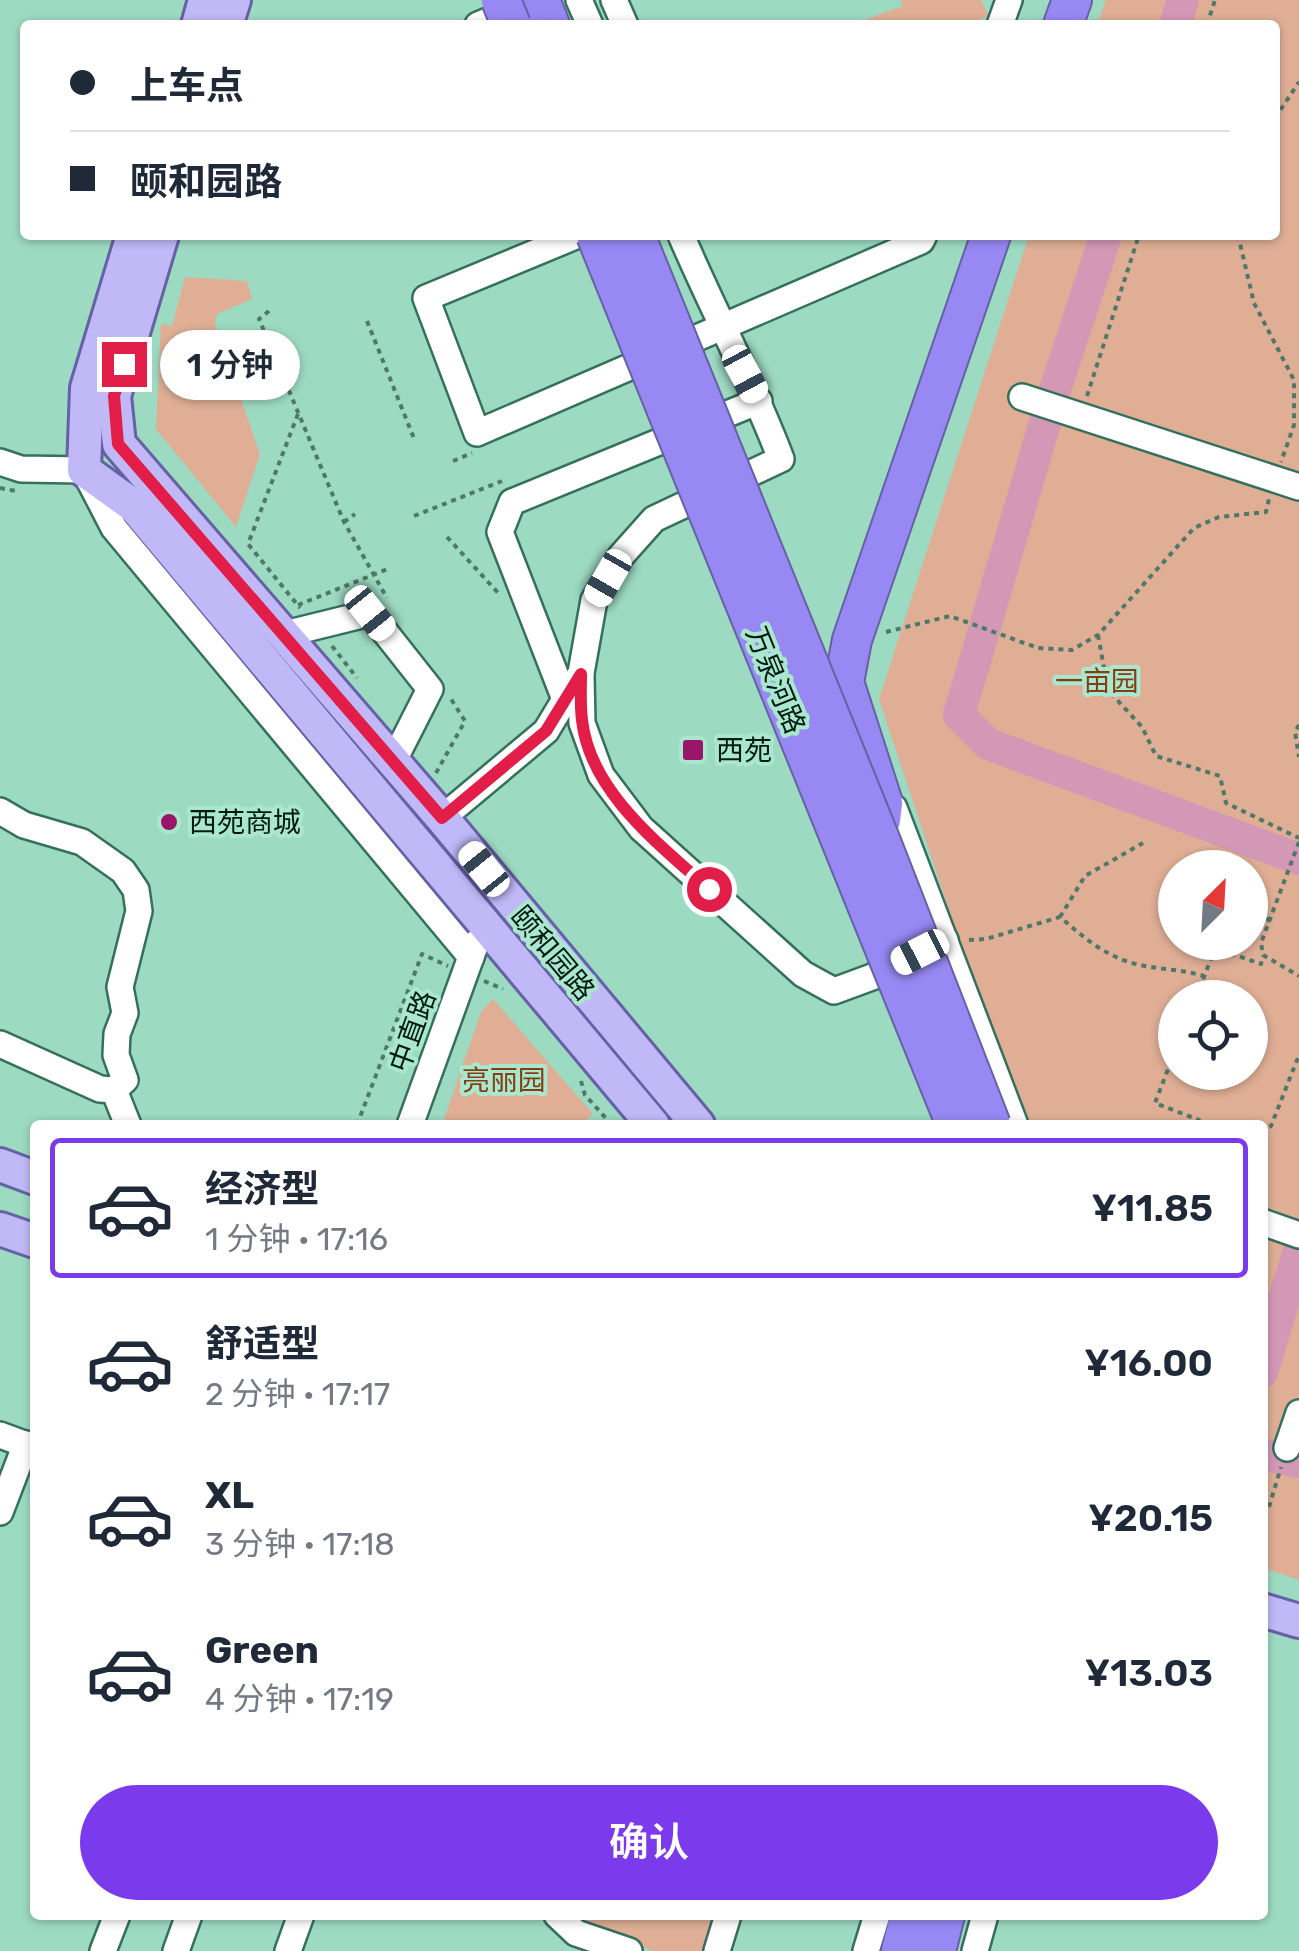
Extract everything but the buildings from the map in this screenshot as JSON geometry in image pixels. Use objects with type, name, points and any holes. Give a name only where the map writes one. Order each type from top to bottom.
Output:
[{"type":"highway","name":"万泉河路","points":[[598,240],[954,1120]]},
{"type":"highway","name":"万泉河路","points":[[637,240],[887,823],[990,1120]]},
{"type":"highway","points":[[887,823],[844,682],[852,640],[988,240]]},
{"type":"highway","points":[[901,1951],[909,1920]]},
{"type":"highway","points":[[936,1951],[944,1920]]},
{"type":"main road","points":[[84,470],[87,388],[131,240]]},
{"type":"main road","points":[[118,444],[114,396],[161,240]]},
{"type":"main road","name":"颐和园路","points":[[118,444],[300,622],[399,749],[442,818],[694,1120]]},
{"type":"main road","name":"颐和园路","points":[[84,470],[134,506],[649,1120]]},
{"type":"main road","points":[[0,1165],[30,1176]]},
{"type":"main road","points":[[0,1229],[30,1239]]},
{"type":"main road","points":[[1268,1612],[1299,1622]]},
{"type":"street","points":[[490,20],[538,0]]},
{"type":"street","points":[[566,240],[426,298],[477,434],[922,240]]},
{"type":"street","points":[[682,240],[759,401],[781,459],[654,519],[621,556],[594,600],[581,674],[582,723],[600,775],[641,828],[803,974],[834,991],[872,977],[944,940]]},
{"type":"street","points":[[1022,397],[1287,483]]},
{"type":"street","points":[[566,702],[500,532],[512,502],[759,401]]},
{"type":"street","points":[[0,462],[21,469],[84,470],[118,444]]},
{"type":"street","points":[[84,470],[114,528],[468,965]]},
{"type":"street","points":[[300,622],[370,613],[430,689],[399,749]]},
{"type":"street","points":[[442,818],[546,731],[581,674]]},
{"type":"street","points":[[0,811],[24,824],[82,842],[123,872],[136,890],[136,924],[120,987],[125,1013],[117,1034],[116,1055],[125,1080],[114,1090],[100,1090],[0,1044]]},
{"type":"street","points":[[887,823],[944,940],[1013,1120]]},
{"type":"street","name":"中直路","points":[[412,1120],[483,925]]},
{"type":"street","points":[[114,1090],[126,1120]]},
{"type":"street","points":[[1284,1459],[1299,1413]]},
{"type":"street","points":[[0,1435],[30,1446],[0,1512]]},
{"type":"street","points":[[104,1951],[115,1920]]},
{"type":"street","points":[[176,1951],[187,1920]]},
{"type":"street","points":[[288,1951],[299,1920]]},
{"type":"street","points":[[562,1920],[576,1933],[629,1951]]},
{"type":"street","points":[[716,1951],[726,1920]]},
{"type":"street","points":[[866,1951],[875,1920]]},
{"type":"street","points":[[975,1951],[984,1920]]},
{"type":"path","points":[[1280,110],[1299,82]]},
{"type":"path","points":[[1080,414],[1137,240]]},
{"type":"path","points":[[852,640],[950,616],[1038,648],[1072,650],[1098,635],[1194,528],[1219,517],[1266,512],[1287,483],[1294,425],[1292,376],[1254,303],[1239,240]]},
{"type":"path","points":[[269,311],[259,319],[298,414],[344,522],[393,608]]},
{"type":"path","points":[[366,321],[415,441]]},
{"type":"path","points":[[1292,376],[1299,375]]},
{"type":"path","points":[[298,414],[248,544],[300,622],[360,682]]},
{"type":"path","points":[[0,499],[3,489]]},
{"type":"path","points":[[414,516],[470,494]]},
{"type":"path","points":[[344,522],[355,514]]},
{"type":"path","points":[[446,537],[500,594]]},
{"type":"path","points":[[300,622],[390,568]]},
{"type":"path","points":[[1098,635],[1108,690],[1142,727],[1156,756],[1220,776],[1226,803],[1299,840],[1268,925]]},
{"type":"path","points":[[399,749],[435,775],[465,721],[444,688]]},
{"type":"path","points":[[1299,725],[1295,732],[1299,757]]},
{"type":"path","points":[[944,940],[986,940],[1060,917],[1085,876],[1144,843]]},
{"type":"path","points":[[1060,917],[1098,948],[1129,962],[1204,976]]},
{"type":"path","points":[[359,1120],[422,954],[468,965],[508,991]]},
{"type":"path","points":[[1268,958],[1299,976]]},
{"type":"path","points":[[1203,980],[1210,960]]},
{"type":"path","points":[[1268,1128],[1299,1055]]},
{"type":"path","points":[[1160,1090],[1155,1103],[1200,1120]]},
{"type":"path","points":[[1269,1507],[1284,1459]]},
{"type":"green space","points":[[901,0],[981,0],[989,16],[979,20],[864,20],[902,6]]},
{"type":"green space","name":"一亩园","points":[[1106,0],[1299,0],[1299,1580],[1268,1570],[1268,1120],[1018,1120],[879,699],[1027,240],[1280,240],[1280,20],[1099,20]]},
{"type":"green space","points":[[185,277],[247,281],[252,299],[217,314],[215,324],[260,454],[236,527],[156,429],[161,324],[172,326]]},
{"type":"green space","name":"亮丽园","points":[[493,999],[593,1114],[586,1120],[444,1120],[481,1012]]},
{"type":"green space","points":[[576,1920],[717,1920],[707,1951],[654,1951],[579,1926]]},
{"type":"waterway","points":[[1177,20],[1183,0]]},
{"type":"waterway","points":[[1104,240],[1051,402],[959,715],[988,744],[1299,859]]},
{"type":"waterway","points":[[1268,1352],[1299,1250]]},
{"type":"waterway","points":[[1268,1455],[1299,1462]]},
{"type":"place","name":"西苑","points":[[693,750]]},
{"type":"place","name":"西苑商城","points":[[169,822]]},
{"type":"route","points":[[124,364],[114,396],[118,444],[442,818],[546,731],[581,674],[582,723],[600,775],[641,828],[709,889]]}]
